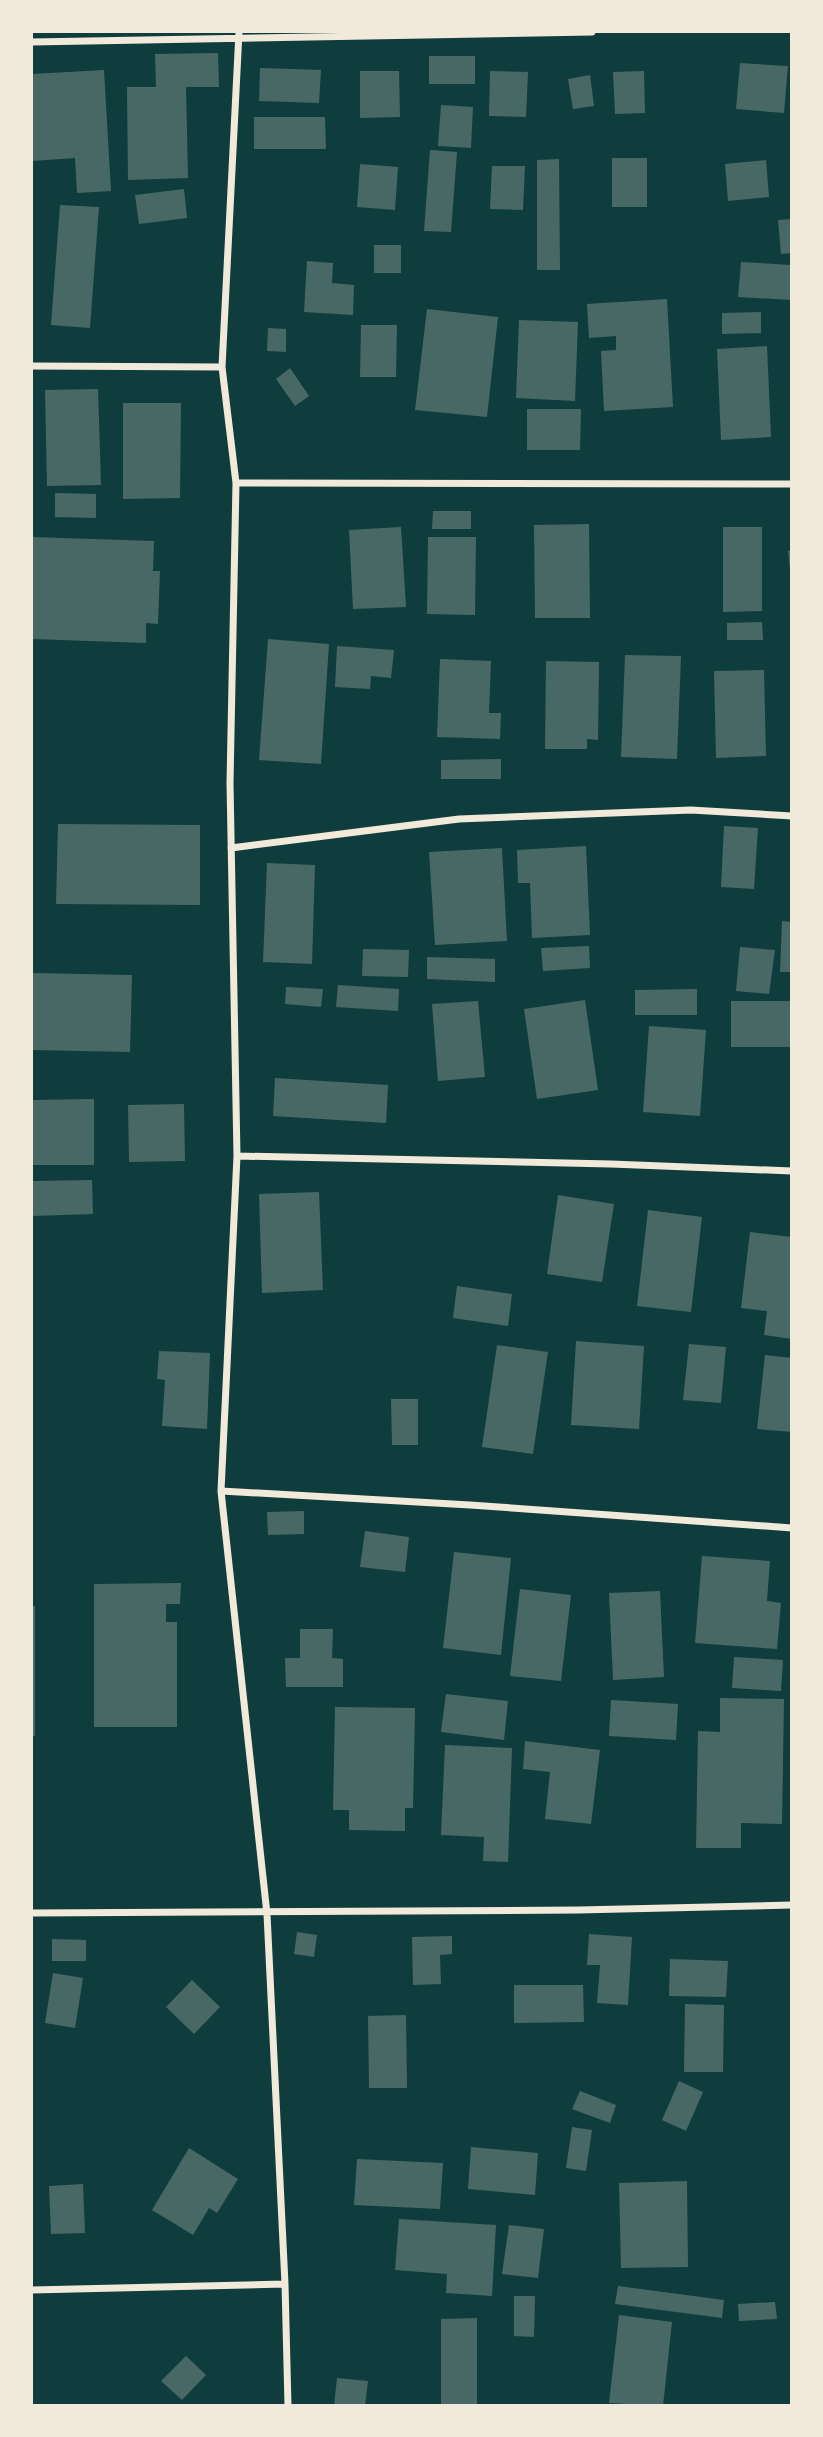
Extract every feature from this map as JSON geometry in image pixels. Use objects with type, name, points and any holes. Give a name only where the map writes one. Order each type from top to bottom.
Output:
[{"type":"street","points":[[32,42],[239,35],[592,32]]},
{"type":"street","points":[[239,35],[222,368],[236,483],[231,848],[237,1156],[221,1491],[267,1914],[285,2284],[288,2406]]},
{"type":"street","points":[[32,366],[222,368]]},
{"type":"street","points":[[236,483],[792,484]]},
{"type":"street","points":[[231,848],[459,820],[691,810],[792,816]]},
{"type":"street","points":[[237,1156],[611,1164],[792,1171]]},
{"type":"street","points":[[221,1491],[470,1505],[792,1528]]},
{"type":"street","points":[[32,1913],[267,1914],[792,1905]]},
{"type":"street","points":[[32,2290],[285,2284]]},
{"type":"building","points":[[218,53],[219,87],[186,87],[188,178],[128,180],[127,87],[156,87],[155,54]]},
{"type":"building","points":[[429,56],[475,56],[475,84],[429,84]]},
{"type":"building","points":[[740,63],[788,66],[784,113],[736,109]]},
{"type":"building","points":[[260,68],[321,70],[319,103],[259,101]]},
{"type":"building","points":[[104,70],[111,191],[77,193],[75,158],[32,161],[32,74]]},
{"type":"building","points":[[360,71],[399,71],[400,117],[360,118]]},
{"type":"building","points":[[490,71],[528,72],[526,117],[489,116]]},
{"type":"building","points":[[644,71],[645,113],[615,114],[613,72]]},
{"type":"building","points":[[590,75],[594,106],[573,109],[568,79]]},
{"type":"building","points":[[441,105],[473,107],[471,148],[438,146]]},
{"type":"building","points":[[254,117],[325,117],[326,149],[254,149]]},
{"type":"building","points":[[430,150],[457,152],[451,232],[424,231]]},
{"type":"building","points":[[612,158],[647,158],[647,207],[612,207]]},
{"type":"building","points":[[559,159],[560,270],[537,270],[537,160]]},
{"type":"building","points":[[766,160],[769,197],[728,201],[725,164]]},
{"type":"building","points":[[360,164],[398,167],[395,210],[357,207]]},
{"type":"building","points":[[492,166],[525,166],[523,210],[490,209]]},
{"type":"building","points":[[184,189],[187,218],[139,224],[135,195]]},
{"type":"building","points":[[60,205],[99,207],[90,328],[51,325]]},
{"type":"building","points":[[792,219],[792,253],[781,254],[778,220]]},
{"type":"building","points":[[374,245],[401,245],[401,273],[374,273]]},
{"type":"building","points":[[307,261],[333,263],[332,283],[354,285],[353,315],[304,312]]},
{"type":"building","points":[[741,262],[792,265],[792,300],[738,297]]},
{"type":"building","points":[[667,299],[673,407],[604,411],[601,351],[616,350],[616,336],[589,338],[587,304]]},
{"type":"building","points":[[427,309],[498,317],[487,417],[415,410]]},
{"type":"building","points":[[761,312],[761,333],[722,334],[722,313]]},
{"type":"building","points":[[519,320],[578,322],[575,401],[516,398]]},
{"type":"building","points":[[361,325],[397,325],[396,377],[360,377]]},
{"type":"building","points":[[268,328],[286,329],[286,352],[267,351]]},
{"type":"building","points":[[767,346],[771,437],[721,440],[717,349]]},
{"type":"building","points":[[290,368],[309,396],[295,406],[276,379]]},
{"type":"building","points":[[98,389],[101,485],[47,486],[45,390]]},
{"type":"building","points":[[123,403],[181,403],[180,498],[123,499]]},
{"type":"building","points":[[527,409],[581,409],[580,450],[527,450]]},
{"type":"building","points":[[55,493],[96,494],[96,518],[55,517]]},
{"type":"building","points":[[433,511],[471,511],[471,529],[432,529]]},
{"type":"building","points":[[589,524],[590,618],[535,618],[534,525]]},
{"type":"building","points":[[401,527],[406,607],[353,609],[349,530]]},
{"type":"building","points":[[723,527],[762,527],[762,611],[723,612]]},
{"type":"building","points":[[32,537],[154,541],[153,571],[160,571],[158,624],[146,623],[146,643],[32,639]]},
{"type":"building","points":[[428,537],[476,537],[475,615],[427,614]]},
{"type":"building","points":[[792,550],[792,569],[790,569],[788,551]]},
{"type":"building","points":[[762,622],[763,640],[727,640],[727,623]]},
{"type":"building","points":[[268,639],[329,644],[321,764],[259,760]]},
{"type":"building","points":[[337,646],[394,650],[391,678],[371,676],[370,689],[335,687]]},
{"type":"building","points":[[625,655],[681,656],[677,759],[621,757]]},
{"type":"building","points":[[440,659],[491,661],[489,713],[501,713],[500,739],[437,737]]},
{"type":"building","points":[[546,661],[599,662],[598,740],[587,739],[587,749],[545,749]]},
{"type":"building","points":[[764,670],[766,756],[716,758],[714,671]]},
{"type":"building","points":[[501,759],[501,779],[441,779],[441,760]]},
{"type":"building","points":[[58,824],[200,825],[200,905],[56,904]]},
{"type":"building","points":[[724,826],[758,828],[754,889],[721,887]]},
{"type":"building","points":[[586,846],[590,935],[532,938],[530,883],[518,883],[517,850]]},
{"type":"building","points":[[502,848],[507,941],[435,945],[429,852]]},
{"type":"building","points":[[267,863],[315,865],[312,964],[263,962]]},
{"type":"building","points":[[782,921],[792,922],[792,972],[780,972]]},
{"type":"building","points":[[589,946],[590,968],[543,971],[541,948]]},
{"type":"building","points":[[740,947],[775,950],[769,994],[736,991]]},
{"type":"building","points":[[363,949],[409,950],[408,977],[362,976]]},
{"type":"building","points":[[427,957],[495,959],[495,982],[427,979]]},
{"type":"building","points":[[32,973],[132,975],[130,1052],[32,1050]]},
{"type":"building","points":[[338,985],[399,989],[398,1011],[336,1007]]},
{"type":"building","points":[[286,987],[323,989],[321,1007],[285,1004]]},
{"type":"building","points":[[697,989],[697,1015],[635,1015],[635,990]]},
{"type":"building","points":[[585,1000],[598,1090],[537,1099],[524,1009]]},
{"type":"building","points":[[478,1001],[485,1077],[438,1081],[432,1004]]},
{"type":"building","points":[[731,1001],[792,1001],[792,1047],[731,1047]]},
{"type":"building","points":[[649,1026],[706,1030],[700,1116],[643,1112]]},
{"type":"building","points":[[275,1078],[388,1085],[386,1123],[273,1116]]},
{"type":"building","points":[[94,1099],[94,1165],[32,1165],[32,1100]]},
{"type":"building","points":[[184,1104],[185,1161],[129,1162],[128,1105]]},
{"type":"building","points":[[92,1180],[93,1214],[32,1216],[32,1181]]},
{"type":"building","points":[[319,1192],[323,1290],[262,1293],[259,1194]]},
{"type":"building","points":[[558,1195],[614,1204],[602,1282],[547,1274]]},
{"type":"building","points":[[648,1210],[702,1217],[691,1312],[637,1306]]},
{"type":"building","points":[[750,1232],[792,1237],[792,1339],[764,1335],[767,1311],[741,1308]]},
{"type":"building","points":[[457,1286],[512,1294],[508,1326],[453,1318]]},
{"type":"building","points":[[576,1341],[644,1346],[639,1429],[571,1425]]},
{"type":"building","points":[[689,1344],[726,1347],[721,1403],[683,1400]]},
{"type":"building","points":[[497,1345],[548,1352],[533,1454],[482,1447]]},
{"type":"building","points":[[159,1351],[210,1353],[207,1429],[162,1426],[165,1380],[157,1379]]},
{"type":"building","points":[[765,1355],[792,1358],[792,1432],[757,1429]]},
{"type":"building","points":[[391,1399],[418,1399],[418,1445],[392,1445]]},
{"type":"building","points":[[304,1511],[304,1534],[268,1535],[267,1512]]},
{"type":"building","points":[[365,1531],[409,1537],[405,1572],[360,1567]]},
{"type":"building","points":[[454,1552],[511,1558],[501,1655],[443,1648]]},
{"type":"building","points":[[702,1556],[770,1561],[767,1601],[781,1603],[777,1649],[695,1643]]},
{"type":"building","points":[[181,1583],[180,1604],[166,1604],[166,1622],[177,1622],[177,1727],[94,1727],[94,1584]]},
{"type":"building","points":[[520,1589],[571,1595],[561,1681],[510,1676]]},
{"type":"building","points":[[660,1591],[664,1677],[613,1680],[609,1593]]},
{"type":"building","points":[[32,1606],[35,1606],[35,1736],[32,1736]]},
{"type":"building","points":[[300,1629],[333,1629],[332,1658],[343,1659],[343,1687],[286,1687],[285,1658],[300,1658]]},
{"type":"building","points":[[734,1657],[783,1660],[781,1691],[732,1688]]},
{"type":"building","points":[[446,1694],[508,1701],[504,1740],[441,1732]]},
{"type":"building","points":[[720,1698],[784,1699],[782,1824],[741,1823],[741,1848],[696,1848],[698,1731],[720,1732]]},
{"type":"building","points":[[611,1700],[678,1704],[676,1740],[609,1736]]},
{"type":"building","points":[[335,1707],[415,1708],[413,1808],[405,1808],[405,1831],[349,1830],[349,1810],[333,1810]]},
{"type":"building","points":[[525,1741],[600,1750],[591,1824],[545,1819],[550,1772],[523,1769]]},
{"type":"building","points":[[445,1745],[512,1748],[508,1862],[483,1861],[484,1837],[441,1835]]},
{"type":"building","points":[[297,1932],[317,1935],[314,1957],[294,1954]]},
{"type":"building","points":[[589,1934],[632,1937],[628,2005],[597,2003],[600,1965],[587,1965]]},
{"type":"building","points":[[452,1936],[452,1954],[440,1955],[441,1984],[413,1985],[412,1937]]},
{"type":"building","points":[[52,1939],[86,1940],[86,1961],[52,1961]]},
{"type":"building","points":[[670,1959],[728,1961],[726,1997],[669,1996]]},
{"type":"building","points":[[53,1973],[83,1978],[75,2028],[45,2023]]},
{"type":"building","points":[[192,1980],[220,2007],[194,2034],[166,2007]]},
{"type":"building","points":[[514,1985],[583,1985],[584,2022],[514,2023]]},
{"type":"building","points":[[685,2004],[724,2005],[723,2072],[684,2072]]},
{"type":"building","points":[[406,2015],[407,2088],[369,2088],[368,2016]]},
{"type":"building","points":[[679,2081],[703,2092],[686,2131],[662,2120]]},
{"type":"building","points":[[580,2091],[616,2105],[610,2123],[572,2109]]},
{"type":"building","points":[[572,2127],[592,2130],[586,2171],[566,2168]]},
{"type":"building","points":[[471,2147],[538,2153],[535,2195],[468,2189]]},
{"type":"building","points":[[189,2148],[238,2179],[217,2213],[209,2208],[193,2235],[152,2210]]},
{"type":"building","points":[[357,2159],[443,2163],[440,2209],[354,2205]]},
{"type":"building","points":[[687,2181],[688,2267],[621,2268],[619,2183]]},
{"type":"building","points":[[83,2184],[85,2233],[51,2234],[49,2186]]},
{"type":"building","points":[[399,2219],[496,2225],[492,2296],[446,2293],[447,2274],[395,2270]]},
{"type":"building","points":[[509,2225],[544,2229],[538,2278],[502,2274]]},
{"type":"building","points":[[618,2286],[724,2300],[722,2318],[615,2304]]},
{"type":"building","points":[[514,2296],[535,2296],[534,2337],[514,2336]]},
{"type":"building","points":[[775,2302],[777,2319],[739,2321],[738,2304]]},
{"type":"building","points":[[619,2315],[672,2322],[663,2406],[609,2403]]},
{"type":"building","points":[[477,2318],[477,2406],[441,2406],[441,2319]]},
{"type":"building","points":[[186,2356],[206,2375],[182,2400],[161,2381]]},
{"type":"building","points":[[337,2378],[368,2381],[365,2406],[334,2406]]}]
